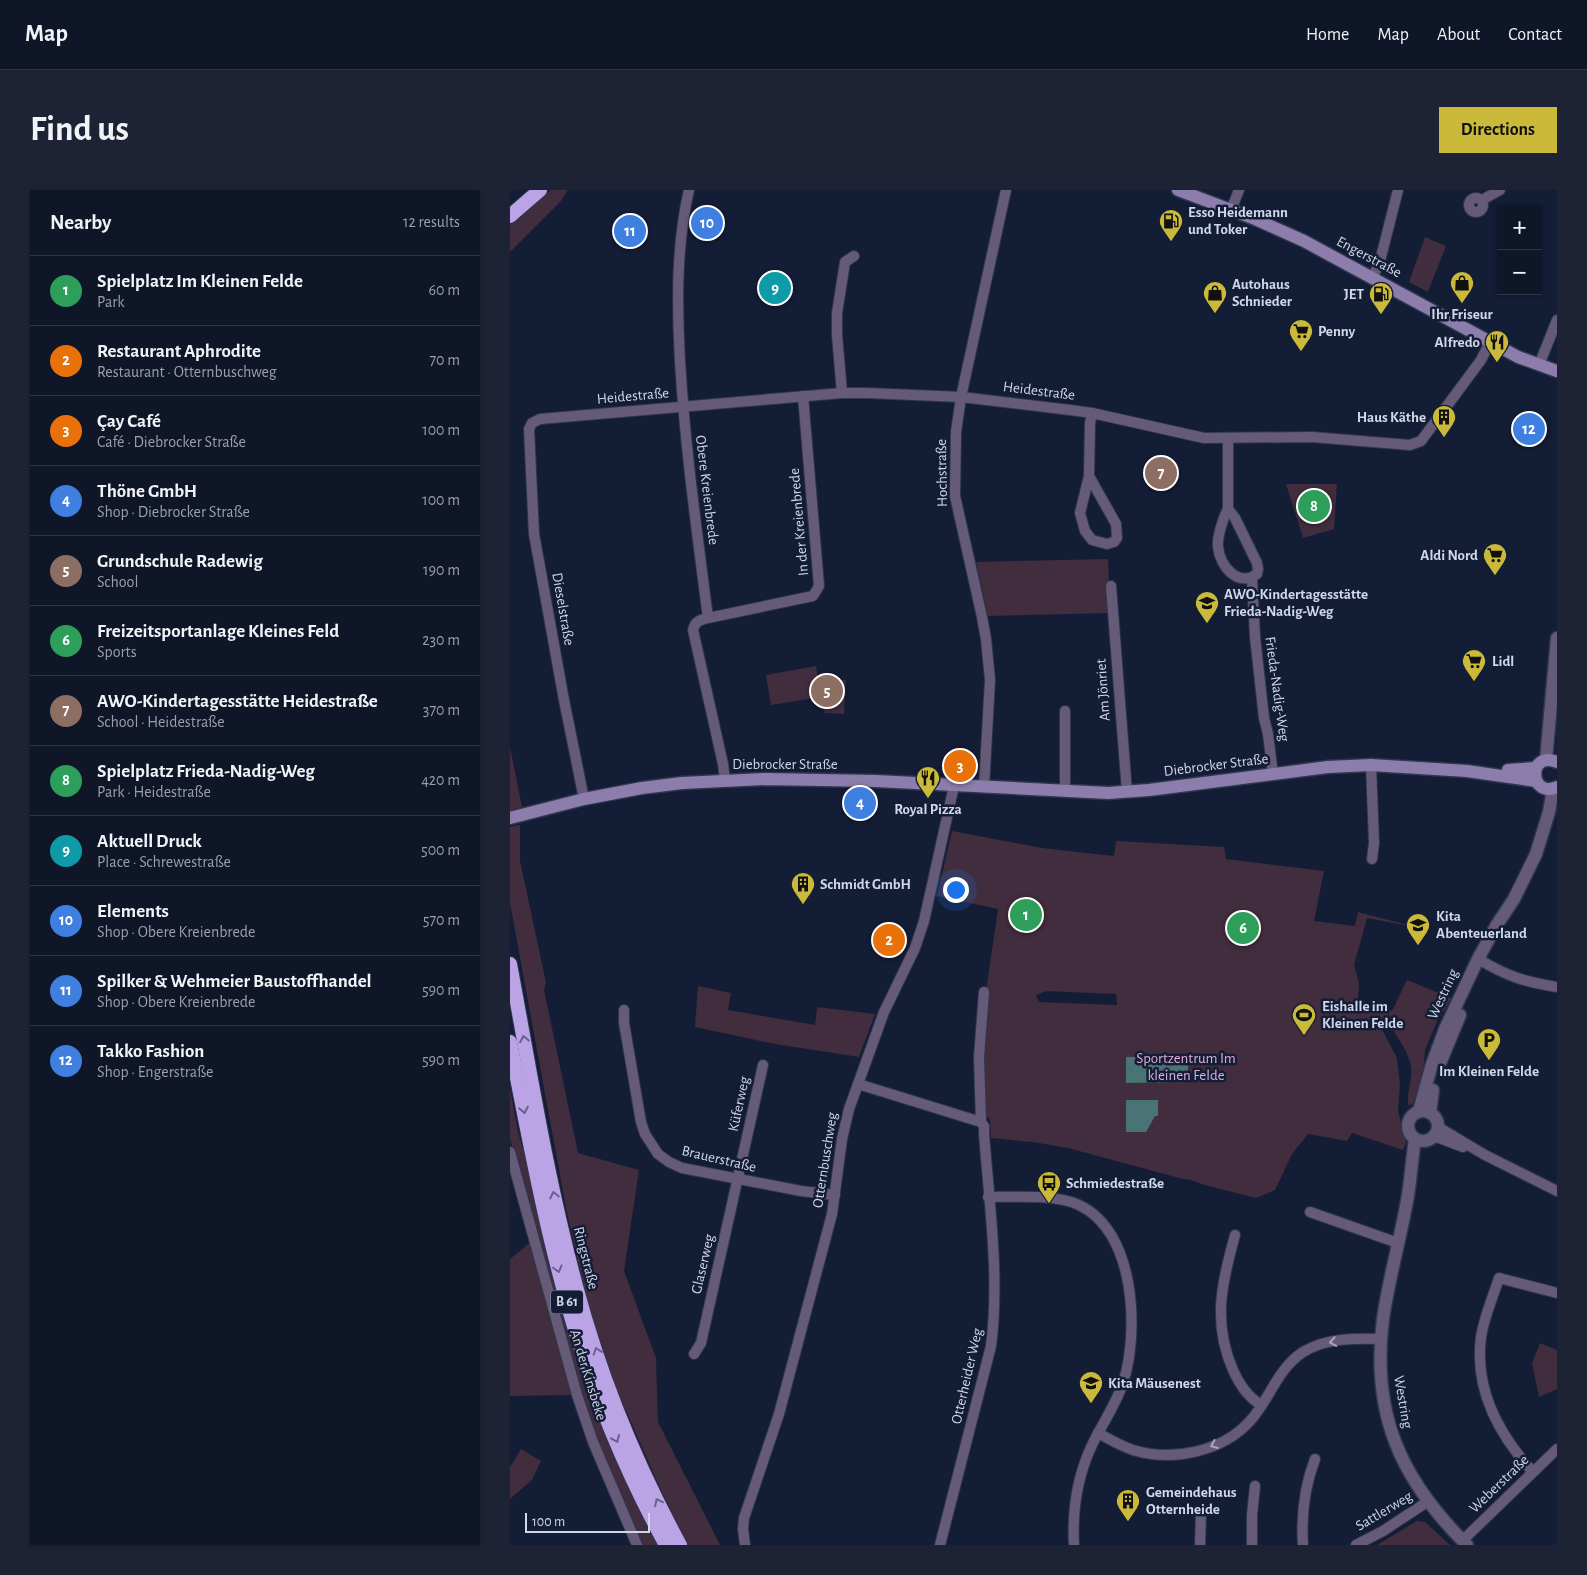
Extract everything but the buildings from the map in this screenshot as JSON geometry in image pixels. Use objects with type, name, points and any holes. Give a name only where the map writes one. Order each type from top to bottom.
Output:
[{"type":"highway","points":[[510,216],[540,190]]},
{"type":"highway","name":"Ringstraße","points":[[510,964],[551,1180],[576,1287],[613,1398],[642,1468],[680,1545]]},
{"type":"highway","name":"Ringstraße","points":[[510,1042],[553,1248],[577,1334],[601,1403],[623,1456],[666,1545]]},
{"type":"main road","name":"Engerstraße","points":[[1178,190],[1270,225],[1304,241],[1518,357],[1557,371]]},
{"type":"main road","name":"Engerstraße","points":[[1539,365],[1557,378]]},
{"type":"main road","points":[[1545,783],[1542,761],[1553,761]]},
{"type":"main road","name":"Diebrocker Straße","points":[[510,818],[584,799],[642,788],[725,780],[820,779],[1108,793],[1328,767],[1371,765],[1467,771],[1545,783]]},
{"type":"street","name":"Obere Kreienbrede","points":[[689,190],[679,253],[678,329],[685,435],[708,618]]},
{"type":"street","name":"Hochstraße","points":[[984,787],[990,680],[982,617],[955,496],[956,432],[961,397],[1006,190]]},
{"type":"street","points":[[1231,210],[1239,190]]},
{"type":"street","points":[[1373,278],[1381,257],[1398,190]]},
{"type":"street","points":[[1482,200],[1500,190]]},
{"type":"street","points":[[842,393],[838,312],[845,262],[854,256]]},
{"type":"street","points":[[1539,365],[1557,320]]},
{"type":"street","name":"Heidestraße","points":[[532,423],[540,419],[683,406],[842,393],[867,393],[961,397],[1092,413],[1204,438],[1312,438],[1410,445],[1420,441],[1481,360],[1490,342]]},
{"type":"street","name":"In der Kreienbrede","points":[[708,618],[813,596],[817,592],[819,586],[803,396]]},
{"type":"street","points":[[1089,476],[1116,524],[1117,538],[1114,542],[1107,544],[1092,540],[1085,531],[1080,514],[1089,476],[1090,423],[1092,413]]},
{"type":"street","name":"Dieselstraße","points":[[532,423],[530,429],[534,534],[565,707],[584,799]]},
{"type":"street","points":[[1228,438],[1228,509],[1224,517],[1218,545],[1220,557],[1227,571],[1234,576],[1252,578]]},
{"type":"street","name":"Frieda-Nadig-Weg","points":[[1228,509],[1243,533],[1257,563],[1257,574],[1252,578],[1255,637],[1264,718],[1273,774]]},
{"type":"street","name":"Am Jönriet","points":[[1111,586],[1127,792]]},
{"type":"street","points":[[708,618],[699,620],[694,625],[693,630],[725,780]]},
{"type":"street","points":[[1553,761],[1552,707],[1557,638]]},
{"type":"street","points":[[1064,711],[1065,791]]},
{"type":"street","points":[[1371,765],[1374,843],[1372,859]]},
{"type":"street","name":"Westring","points":[[1464,1543],[1427,1502],[1404,1465],[1390,1430],[1382,1395],[1381,1379],[1383,1318],[1408,1194],[1428,1136],[1409,1131],[1409,1120],[1413,1114],[1424,1112],[1439,1067],[1481,961],[1503,926],[1514,899],[1530,869],[1542,836],[1545,783]]},
{"type":"street","name":"Otternbuschweg","points":[[745,1545],[744,1518],[779,1414],[832,1214],[848,1109],[884,1012],[915,948],[926,914],[954,786]]},
{"type":"street","points":[[1481,961],[1505,974],[1524,981],[1557,987]]},
{"type":"street","name":"Otterheider Weg","points":[[940,1545],[991,1346],[994,1323],[984,1126],[981,1122],[979,1057],[984,992]]},
{"type":"street","name":"Brauerstraße","points":[[624,1010],[624,1024],[641,1122],[651,1145],[658,1154],[668,1162],[682,1168],[801,1191],[835,1195]]},
{"type":"street","name":"Küferweg","points":[[738,1179],[762,1065]]},
{"type":"street","points":[[858,1084],[981,1122]]},
{"type":"street","points":[[1424,1112],[1434,1116],[1428,1136],[1485,1155],[1557,1191]]},
{"type":"street","name":"An der Kinsbeke","points":[[510,1152],[577,1395],[593,1442],[636,1545]]},
{"type":"street","name":"Glaserweg","points":[[694,1354],[700,1343],[738,1179]]},
{"type":"street","points":[[988,1197],[1056,1199],[1079,1205],[1100,1220],[1114,1241],[1128,1284],[1132,1307],[1131,1338],[1123,1381],[1086,1458],[1077,1490],[1073,1525],[1074,1545]]},
{"type":"street","points":[[1310,1212],[1398,1243]]},
{"type":"street","points":[[1235,1235],[1223,1278],[1221,1293],[1222,1336],[1229,1360],[1241,1386],[1252,1399],[1261,1405]]},
{"type":"street","points":[[1533,1472],[1517,1455],[1504,1436],[1489,1406],[1482,1381],[1481,1337],[1499,1278],[1557,1293]]},
{"type":"street","points":[[1098,1433],[1132,1450],[1149,1454],[1174,1455],[1216,1445],[1238,1432],[1250,1421],[1284,1368],[1304,1352],[1324,1343],[1362,1338],[1381,1339]]},
{"type":"street","name":"Weberstraße","points":[[1464,1543],[1557,1449]]},
{"type":"street","points":[[1303,1545],[1302,1517],[1304,1496],[1314,1460]]},
{"type":"street","points":[[1252,1545],[1251,1521],[1255,1486]]},
{"type":"street","name":"Sattlerweg","points":[[1356,1545],[1383,1531],[1427,1502]]},
{"type":"street","points":[[1200,1545],[1201,1513]]},
{"type":"green space","points":[[551,190],[568,190],[561,201],[510,252],[510,225]]},
{"type":"green space","points":[[1425,237],[1446,246],[1428,292],[1409,282]]},
{"type":"green space","points":[[1286,484],[1337,484],[1334,529],[1303,538]]},
{"type":"green space","points":[[1108,559],[1110,613],[988,616],[976,562]]},
{"type":"green space","points":[[816,666],[821,697],[771,705],[766,675]]},
{"type":"green space","points":[[826,679],[846,680],[844,714],[824,713]]},
{"type":"green space","points":[[510,747],[522,807],[510,811]]},
{"type":"green space","points":[[520,825],[520,861],[546,983],[544,990],[578,1153],[639,1170],[624,1271],[656,1358],[658,1422],[720,1545],[688,1545],[660,1488],[617,1390],[593,1320],[566,1208],[510,903],[510,827]]},
{"type":"green space","name":"Sportzentrum Im kleinen Felde","points":[[952,831],[1042,848],[1114,856],[1116,841],[1224,847],[1226,859],[1324,871],[1314,921],[1355,926],[1358,912],[1415,927],[1367,918],[1354,965],[1359,983],[1358,999],[1392,1011],[1407,980],[1451,998],[1438,1019],[1425,1050],[1424,1064],[1415,1102],[1409,1106],[1411,1071],[1408,1056],[1389,1024],[1381,1028],[1397,1058],[1400,1085],[1398,1111],[1406,1143],[1403,1150],[1352,1133],[1347,1141],[1308,1134],[1292,1154],[1275,1190],[1256,1198],[1068,1148],[991,1138],[990,1119],[985,1116],[983,1051],[986,992],[998,909],[937,896]],"holes":[[[1047,991],[1116,994],[1117,1005],[1039,1002],[1036,995]]]},
{"type":"green space","points":[[698,986],[731,993],[728,1010],[815,1025],[817,1007],[875,1014],[859,1057],[775,1044],[695,1027]]},
{"type":"green space","points":[[510,1089],[518,1132],[531,1177],[620,1468],[658,1545],[642,1545],[601,1449],[579,1384],[510,1139]]},
{"type":"green space","points":[[531,1242],[573,1395],[510,1396],[510,1259]]},
{"type":"green space","points":[[1540,1343],[1557,1350],[1557,1389],[1539,1397],[1532,1363]]},
{"type":"green space","points":[[521,1449],[541,1461],[532,1480],[510,1499],[510,1467]]},
{"type":"green space","points":[[1417,1521],[1425,1522],[1450,1545],[1377,1545]]},
{"type":"shaded area","points":[[1188,1056],[1188,1082],[1126,1083],[1126,1057]]},
{"type":"shaded area","points":[[1126,1100],[1158,1100],[1158,1116],[1155,1116],[1146,1132],[1126,1132]]},
{"type":"place","name":"Elements","points":[[707,223]]},
{"type":"place","name":"Spilker & Wehmeier Baustoffhandel","points":[[630,231]]},
{"type":"place","name":"Esso Heidemann und Toker","points":[[1171,242]]},
{"type":"place","name":"Aktuell Druck","points":[[775,288]]},
{"type":"place","name":"Ihr Friseur","points":[[1462,304]]},
{"type":"place","name":"Autohaus Schnieder","points":[[1215,314]]},
{"type":"place","name":"JET","points":[[1381,315]]},
{"type":"place","name":"Penny","points":[[1301,352]]},
{"type":"place","name":"Alfredo","points":[[1497,363]]},
{"type":"place","name":"Takko Fashion","points":[[1529,429]]},
{"type":"place","name":"Haus Käthe","points":[[1444,438]]},
{"type":"place","name":"AWO-Kindertagesstätte Heidestraße","points":[[1161,473]]},
{"type":"place","name":"Spielplatz Frieda-Nadig-Weg","points":[[1314,506]]},
{"type":"place","name":"Aldi Nord","points":[[1495,576]]},
{"type":"place","name":"AWO-Kindertagesstätte Frieda-Nadig-Weg","points":[[1207,624]]},
{"type":"place","name":"Lidl","points":[[1474,682]]},
{"type":"place","name":"Grundschule Radewig","points":[[827,691]]},
{"type":"place","name":"Çay Café","points":[[960,766]]},
{"type":"place","name":"Royal Pizza","points":[[928,799]]},
{"type":"place","name":"Thöne GmbH","points":[[860,803]]},
{"type":"place","name":"Schmidt GmbH","points":[[803,905]]},
{"type":"place","name":"Spielplatz Im Kleinen Felde","points":[[1026,915]]},
{"type":"place","name":"Freizeitsportanlage Kleines Feld","points":[[1243,928]]},
{"type":"place","name":"Restaurant Aphrodite","points":[[889,940]]},
{"type":"place","name":"Kita Abenteuerland","points":[[1418,946]]},
{"type":"place","name":"Eishalle im Kleinen Felde","points":[[1304,1036]]},
{"type":"place","name":"Im Kleinen Felde","points":[[1489,1061]]},
{"type":"place","name":"Schmiedestraße","points":[[1049,1204]]},
{"type":"place","name":"Kita Mäusenest","points":[[1091,1404]]},
{"type":"place","name":"Gemeindehaus Otternheide","points":[[1128,1522]]}]
